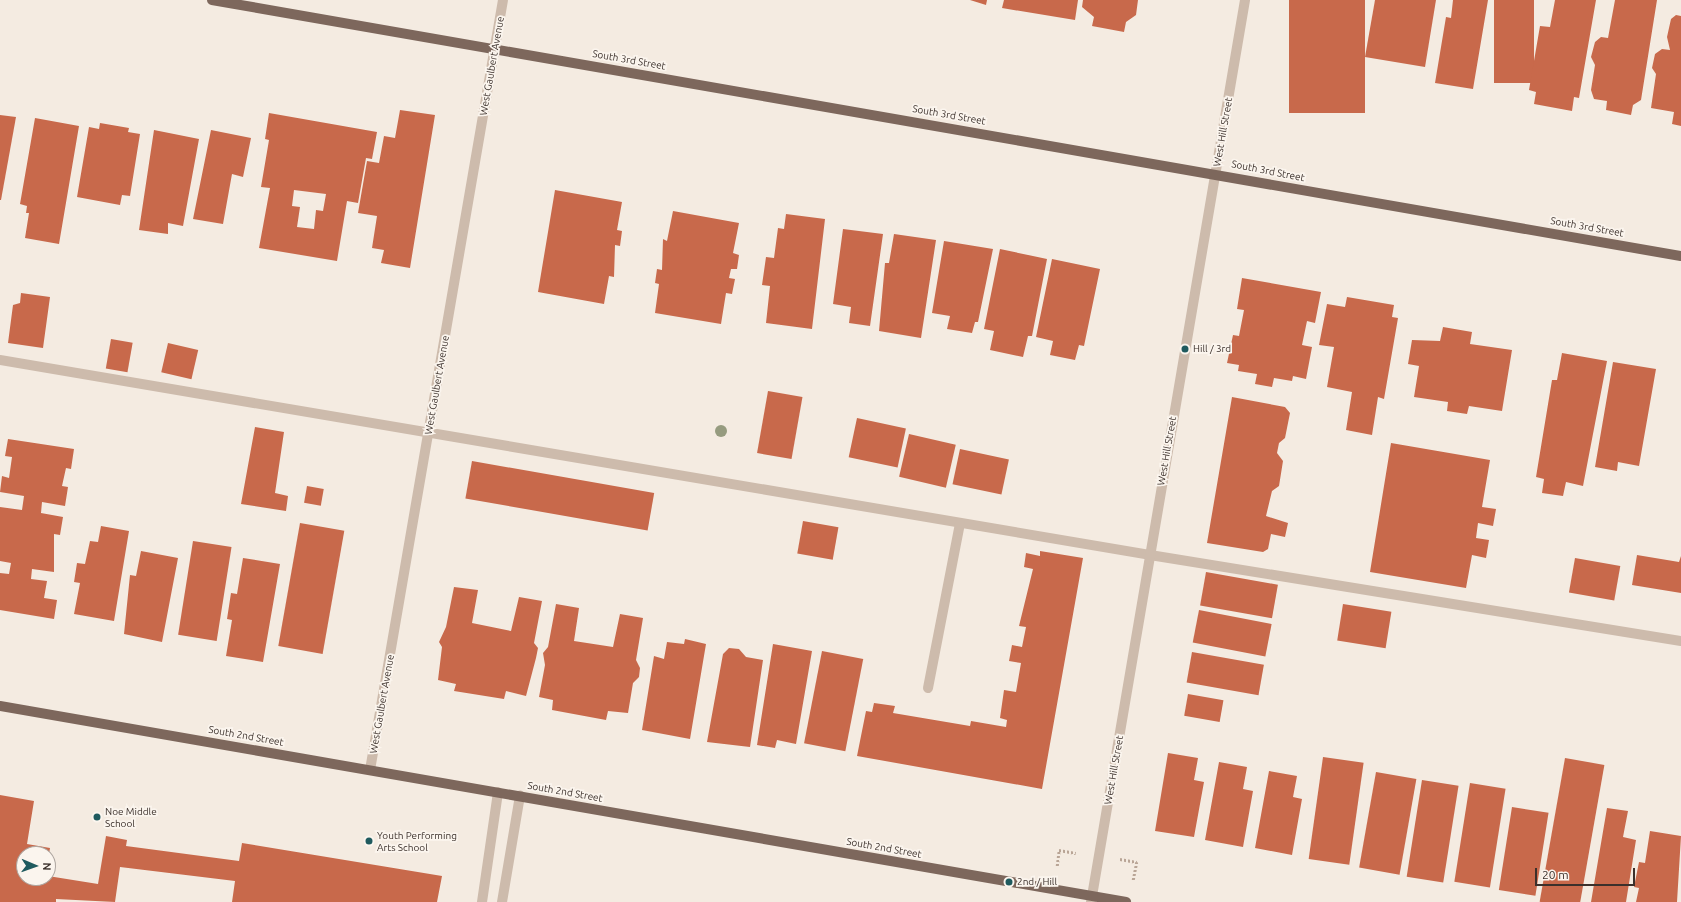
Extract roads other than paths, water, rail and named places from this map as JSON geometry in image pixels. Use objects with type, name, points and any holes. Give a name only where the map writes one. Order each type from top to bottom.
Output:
[{"type":"main road","name":"South 3rd Street","points":[[212,0],[494,50],[1216,173],[1681,256]]},
{"type":"main road","name":"South 2nd Street","points":[[0,706],[498,792],[1092,899],[1126,902]]},
{"type":"street","name":"West Gaulbert Avenue","points":[[370,770],[503,0]]},
{"type":"street","name":"West Hill Street","points":[[1092,899],[1245,0]]},
{"type":"street","points":[[0,360],[428,434],[1150,555],[1681,641]]},
{"type":"street","points":[[928,688],[960,523]]},
{"type":"street","points":[[482,902],[498,792]]},
{"type":"street","points":[[502,902],[520,796]]},
{"type":"place","name":"Hill / 3rd","points":[[1185,349]]},
{"type":"place","name":"Noe Middle School","points":[[97,817]]},
{"type":"place","name":"Youth Performing Arts School","points":[[369,841]]},
{"type":"place","name":"2nd / Hill","points":[[1009,882]]}]
